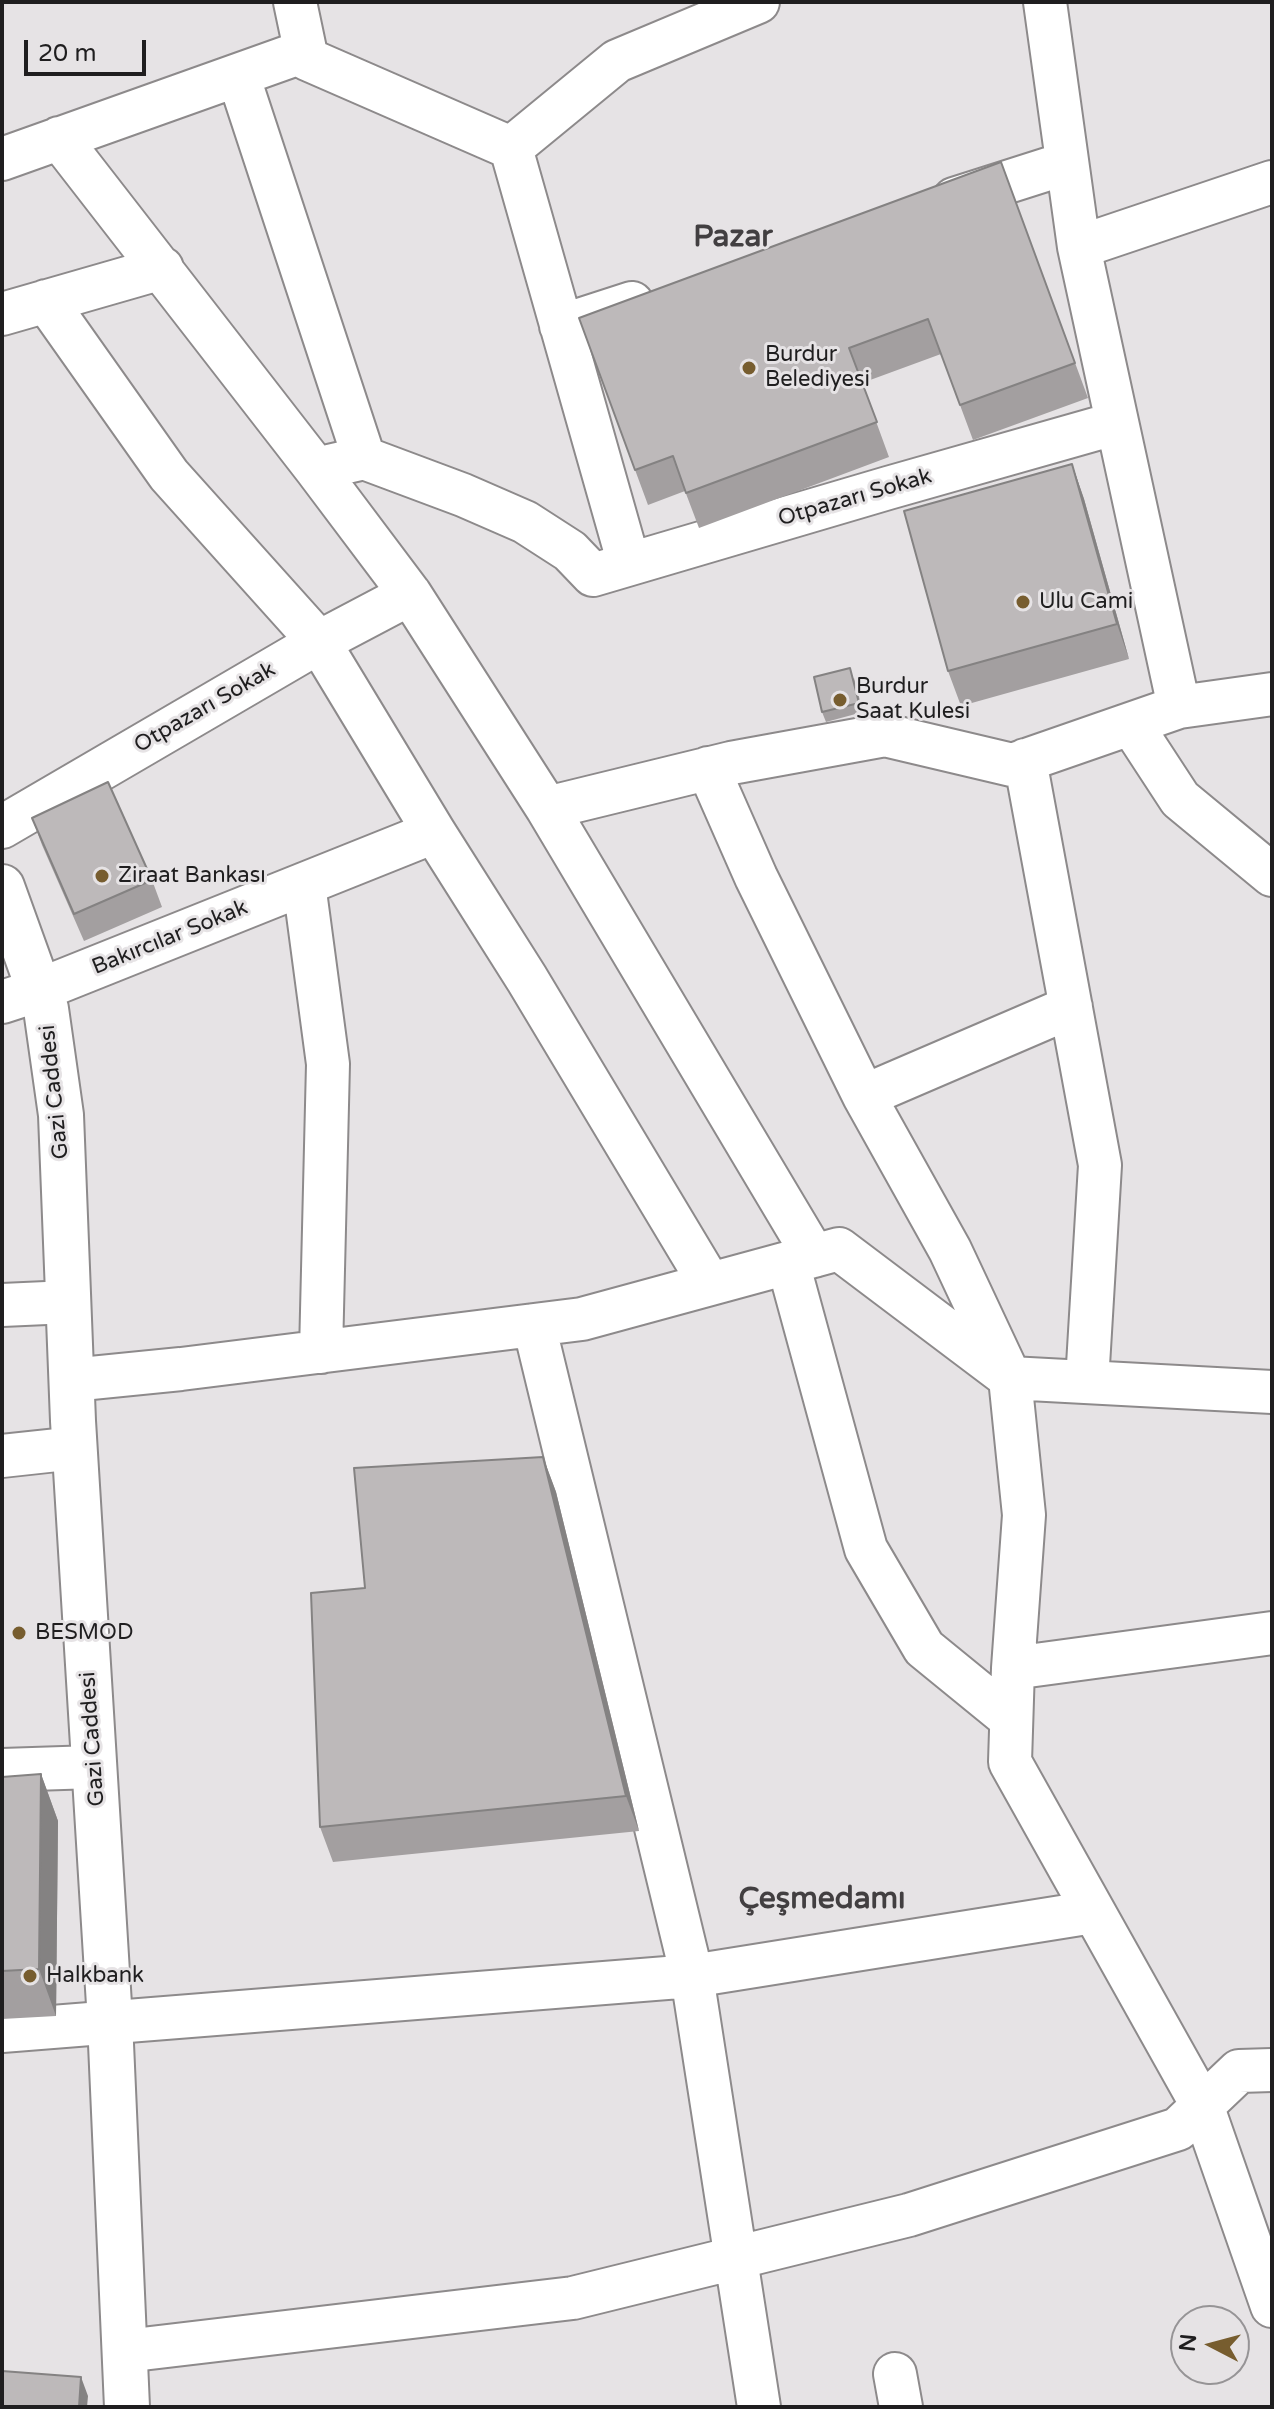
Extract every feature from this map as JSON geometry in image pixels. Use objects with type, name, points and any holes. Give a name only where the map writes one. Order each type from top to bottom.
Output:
[{"type":"main road","name":"Gazi Caddesi","points":[[2,887],[21,996],[46,1009],[61,1115],[71,1380],[110,2021],[127,2407]]},
{"type":"street","points":[[295,2],[307,59],[511,148]]},
{"type":"street","points":[[511,148],[617,61],[758,2]]},
{"type":"street","points":[[1045,2],[1079,247],[1179,707]]},
{"type":"street","points":[[2,159],[305,51]]},
{"type":"street","points":[[238,75],[364,458]]},
{"type":"street","points":[[59,138],[410,594],[547,808],[801,1259],[866,1549],[924,1648],[1011,1719]]},
{"type":"street","points":[[511,148],[561,326],[611,569]]},
{"type":"street","points":[[919,211],[1067,163]]},
{"type":"street","points":[[1079,247],[1272,182]]},
{"type":"street","points":[[2,314],[162,268]]},
{"type":"street","points":[[561,326],[666,292]]},
{"type":"street","points":[[46,301],[169,475],[319,642],[710,1284]]},
{"type":"street","name":"Otpazarı Sokak","points":[[611,569],[1117,423]]},
{"type":"street","points":[[316,469],[364,458],[525,522],[570,551],[611,569]]},
{"type":"street","name":"Otpazarı Sokak","points":[[2,827],[319,642],[410,594]]},
{"type":"street","points":[[547,808],[708,768],[885,735],[1012,765],[1179,707],[1272,694]]},
{"type":"street","points":[[1131,724],[1180,799],[1272,875]]},
{"type":"street","points":[[1025,760],[1100,1165],[1087,1382]]},
{"type":"street","points":[[708,768],[756,877],[864,1096],[950,1250],[1010,1378],[1024,1515],[1010,1762],[1202,2105],[1272,2306]]},
{"type":"street","name":"Bakırcılar Sokak","points":[[21,996],[434,832]]},
{"type":"street","points":[[304,884],[328,1064],[321,1352]]},
{"type":"street","points":[[864,1096],[1071,1007]]},
{"type":"street","points":[[71,1380],[582,1319],[839,1249],[1010,1378],[1272,1392]]},
{"type":"street","points":[[2,1305],[69,1302]]},
{"type":"street","points":[[534,1325],[692,1976],[759,2407]]},
{"type":"street","points":[[2,1456],[75,1448]]},
{"type":"street","points":[[1013,1668],[1272,1633]]},
{"type":"street","points":[[2,1770],[94,1767]]},
{"type":"street","points":[[2,2031],[692,1976],[1093,1912]]},
{"type":"street","points":[[125,2351],[573,2298],[909,2215],[1178,2129],[1239,2071],[1272,2070]]},
{"type":"building","name":"Burdur Belediyesi","points":[[1001,162],[1075,363],[960,405],[928,319],[849,348],[877,422],[686,493],[673,456],[635,470],[579,318]]},
{"type":"building","name":"Ulu Cami","points":[[1072,464],[1117,624],[948,671],[904,511]]},
{"type":"building","name":"Burdur Saat Kulesi","points":[[850,668],[859,703],[822,712],[814,677]]},
{"type":"building","points":[[108,782],[152,880],[74,914],[32,818]]},
{"type":"building","points":[[543,1457],[626,1796],[320,1827],[311,1593],[365,1588],[354,1468]]},
{"type":"building","points":[[41,1774],[39,1969],[2,1971],[2,1777]]},
{"type":"building","points":[[2,2371],[81,2377],[79,2407],[2,2407]]},
{"type":"place","name":"Burdur Belediyesi","points":[[749,368]]},
{"type":"place","name":"Ulu Cami","points":[[1023,602]]},
{"type":"place","name":"Burdur Saat Kulesi","points":[[840,700]]},
{"type":"place","name":"Ziraat Bankası","points":[[102,876]]},
{"type":"place","name":"BESMOD","points":[[19,1633]]},
{"type":"place","name":"Halkbank","points":[[30,1976]]},
{"type":"district","name":"Pazar","points":[[733,238]]},
{"type":"district","name":"Çeşmedamı","points":[[822,1900]]}]
